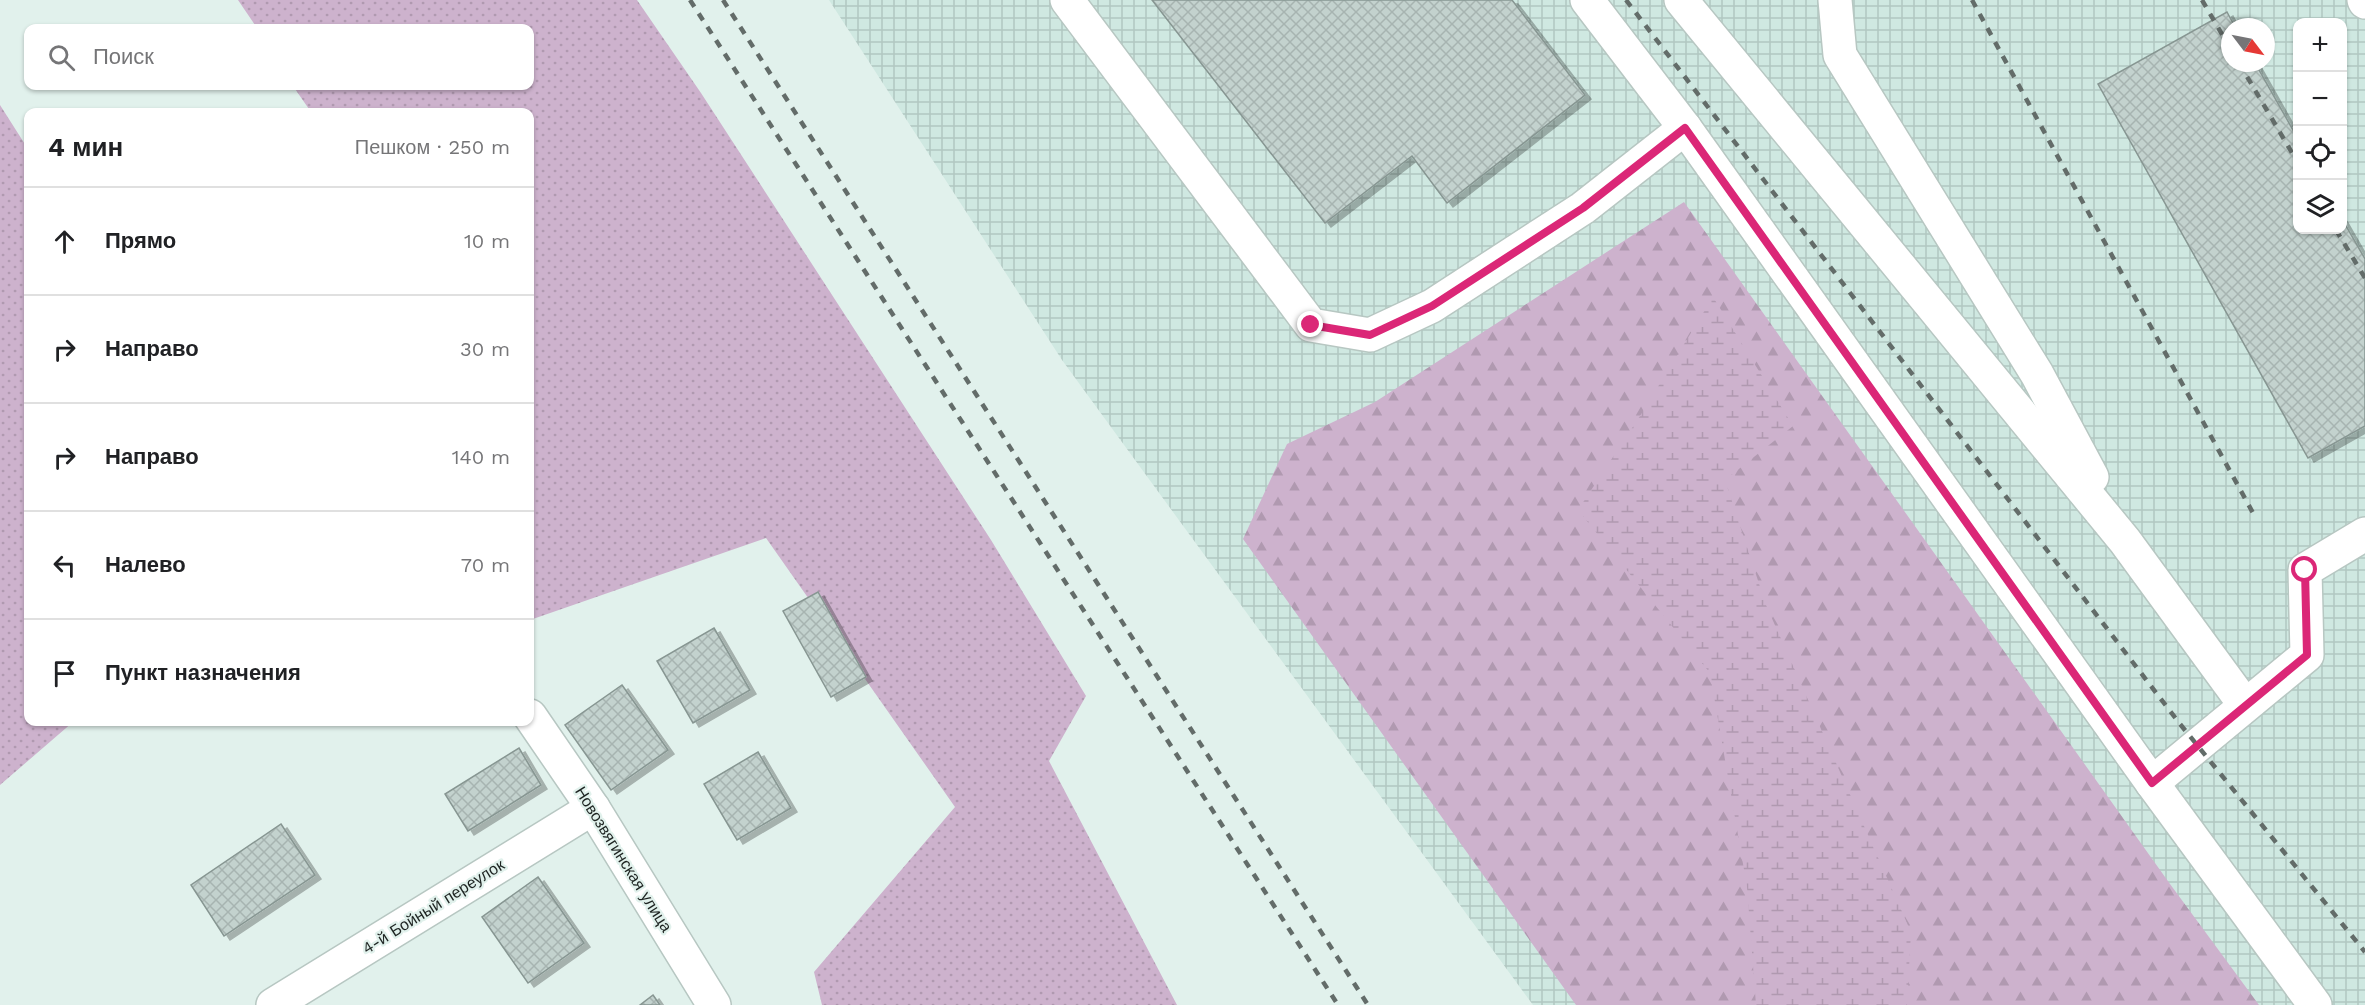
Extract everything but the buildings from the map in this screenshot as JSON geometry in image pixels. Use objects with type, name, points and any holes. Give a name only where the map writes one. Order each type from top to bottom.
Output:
[{"type":"street","points":[[1067,0],[1311,325],[1370,335],[1432,306],[1583,208],[1685,128]]},
{"type":"street","points":[[1587,0],[1685,128],[2152,783],[2315,1005]]},
{"type":"street","points":[[1681,0],[2125,541],[2245,705]]},
{"type":"street","points":[[1835,0],[1840,55],[2037,374],[2125,541]]},
{"type":"street","points":[[2152,783],[2307,655],[2305,570],[2365,534]]},
{"type":"street","name":"Новозвягинская улица","points":[[534,722],[593,808],[714,1005]]},
{"type":"street","name":"4-й Бойный переулок","points":[[273,1005],[593,808]]},
{"type":"shaded area","points":[[829,0],[2365,0],[2365,1005],[1533,1005],[1062,360]]},
{"type":"green space","points":[[238,0],[637,0],[701,93],[991,540],[1086,696],[1049,761],[1177,1005],[822,1005],[814,972],[955,807],[766,538],[534,619],[534,108],[308,108],[296,90],[534,90],[534,24],[254,24]]},
{"type":"green space","points":[[0,105],[24,143],[24,726],[68,726],[0,785]]},
{"type":"green space","points":[[1684,202],[2170,884],[2259,1005],[1576,1005],[1243,539],[1287,444],[1375,402]]},
{"type":"green space","points":[[1713,297],[1793,426],[1725,480],[1766,605],[1911,932],[1907,1005],[1756,1005],[1747,887],[1710,673],[1578,510],[1640,416]]},
{"type":"railway","points":[[690,0],[1338,1005]]},
{"type":"railway","points":[[723,0],[1368,1005]]},
{"type":"railway","points":[[1626,0],[2180,724],[2365,952]]},
{"type":"railway","points":[[1972,0],[2253,513]]},
{"type":"railway","points":[[2202,0],[2221,33]]},
{"type":"railway","points":[[2244,72],[2293,155]]},
{"type":"railway","points":[[2338,234],[2365,278]]},
{"type":"route","points":[[1311,325],[1370,335],[1432,306],[1583,208],[1685,128],[2152,783],[2196,744],[2307,655],[2305,570]]}]
